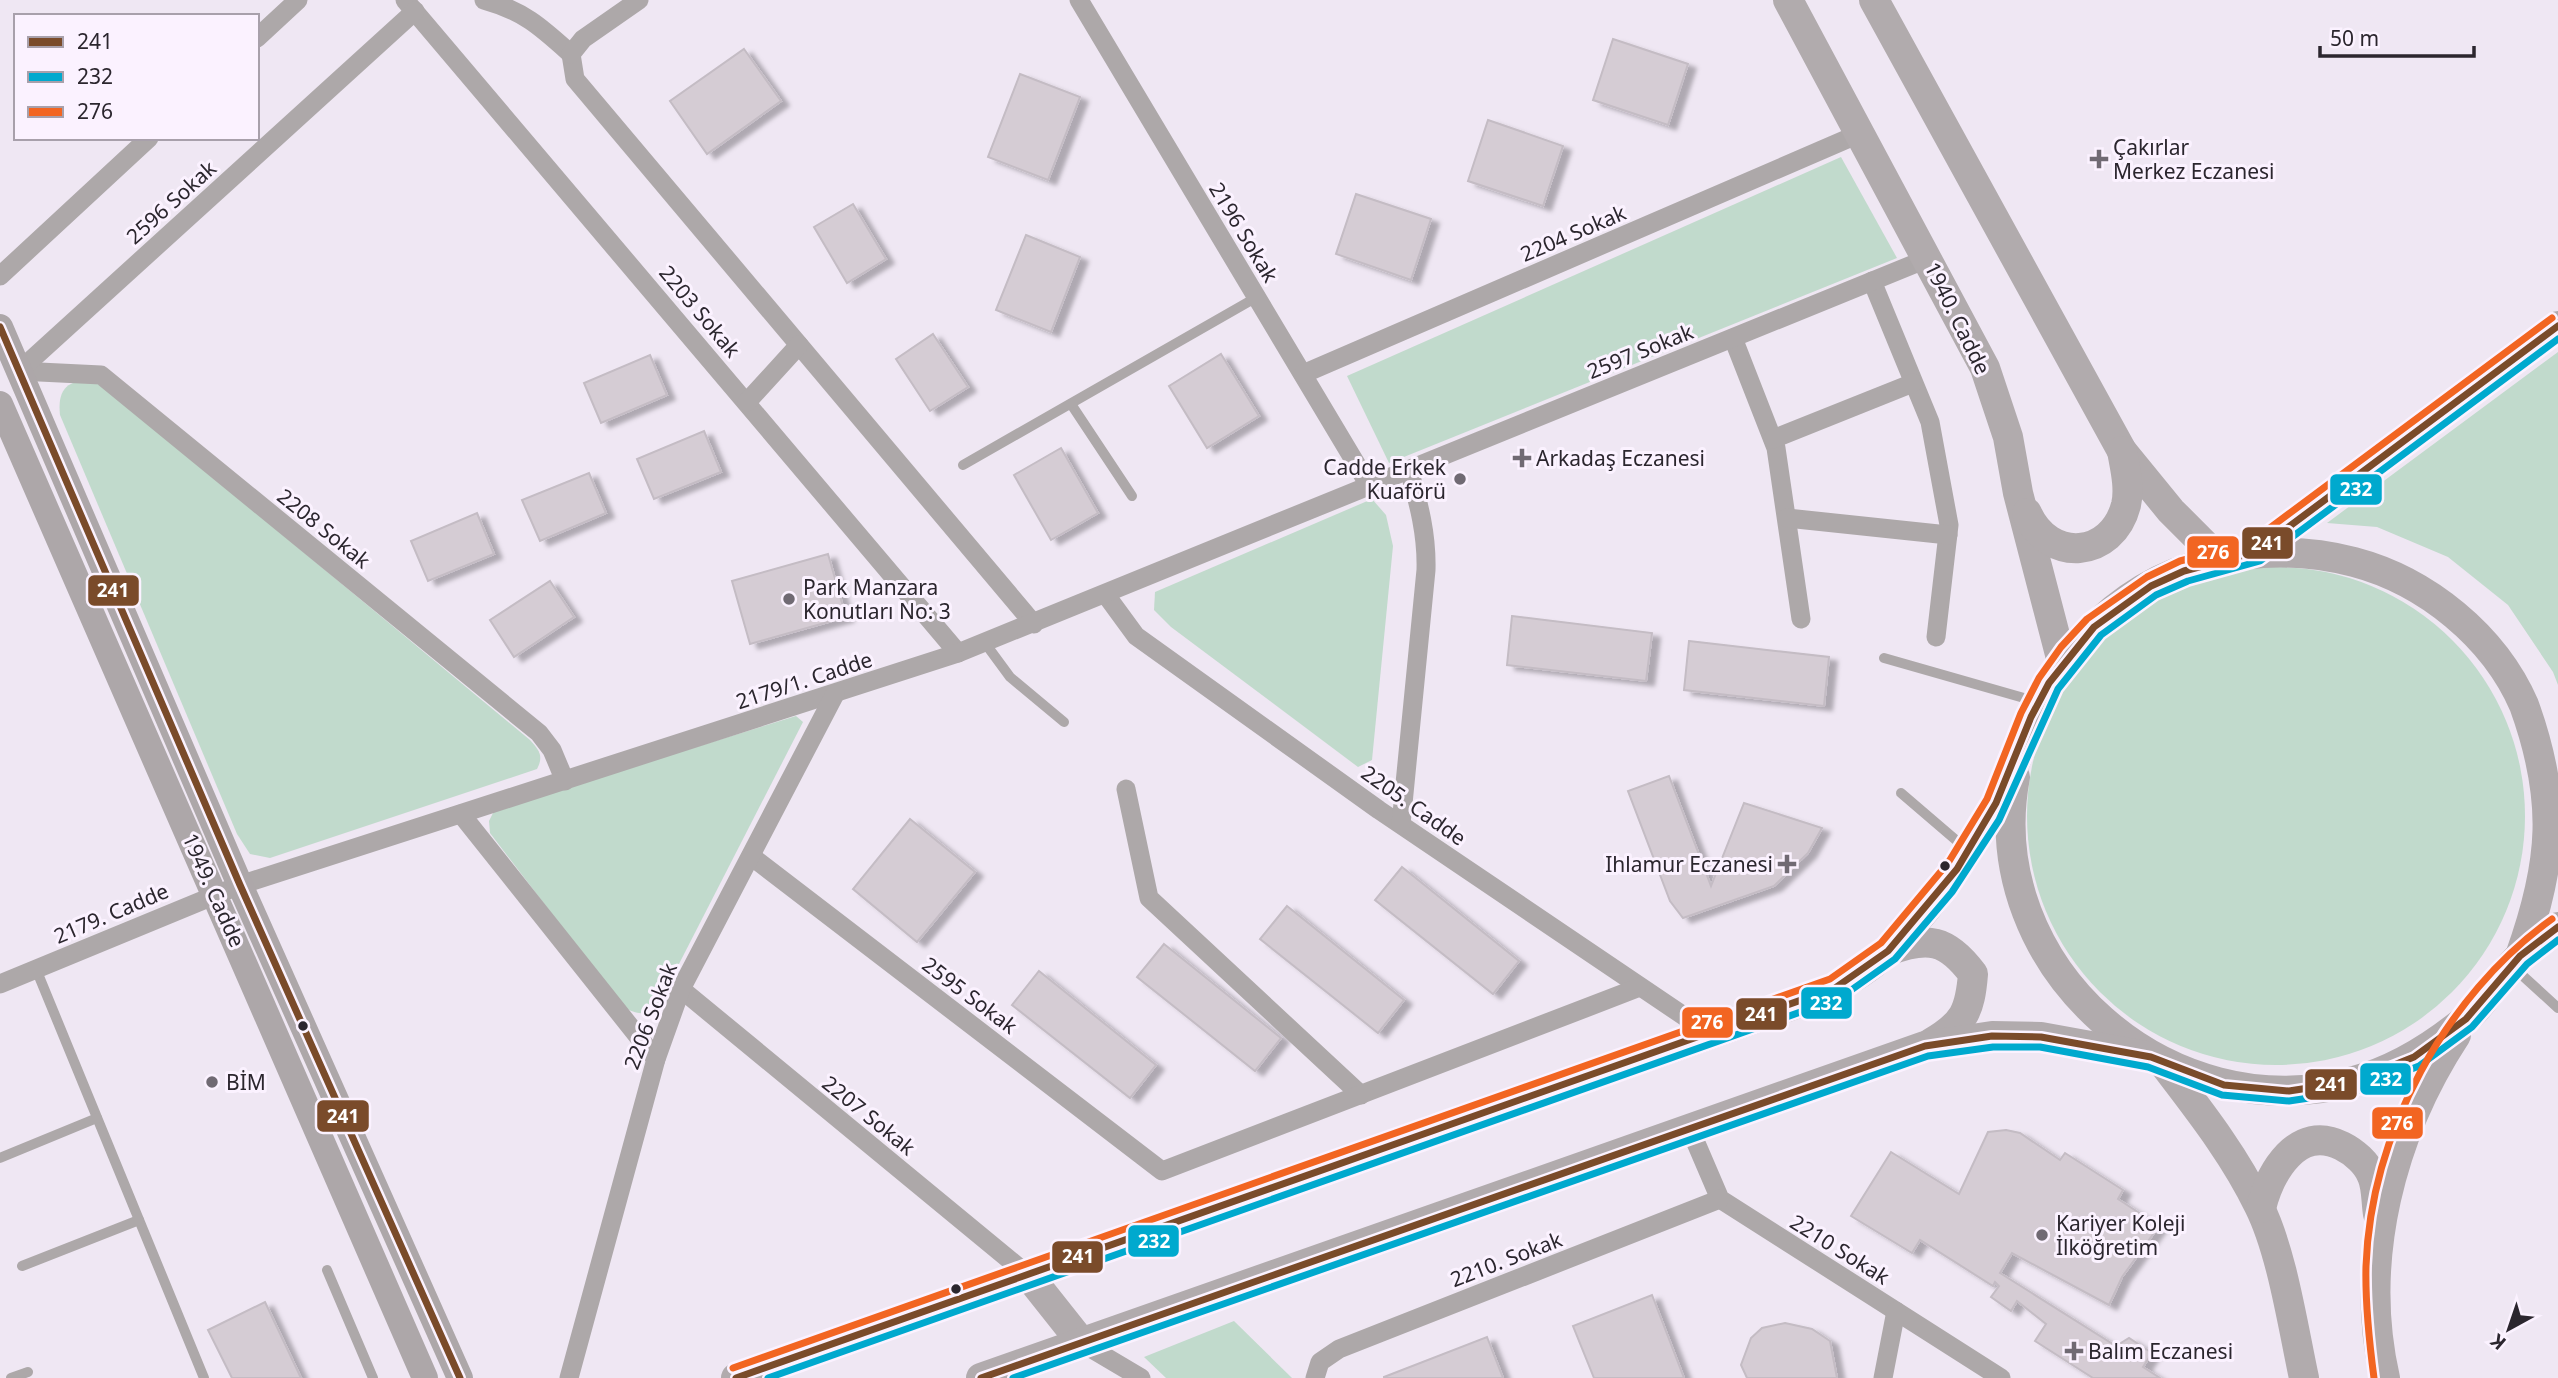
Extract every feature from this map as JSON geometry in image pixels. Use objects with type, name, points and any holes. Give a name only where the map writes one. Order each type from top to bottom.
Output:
[{"type":"main road","name":"1940. Cadde","points":[[1788,0],[1929,258],[1985,368],[2008,437],[2018,493],[2062,662]]},
{"type":"main road","points":[[1877,1],[2122,451],[2171,511],[2218,558]]},
{"type":"main road","points":[[2255,552],[2558,326]]},
{"type":"main road","points":[[2018,493],[2029,518],[2045,538],[2067,550],[2094,546],[2114,530],[2126,505],[2122,451]]},
{"type":"main road","points":[[1888,951],[1924,909],[1990,816],[2039,702],[2062,662],[2105,615],[2158,580],[2218,558],[2255,552],[2317,553],[2377,568],[2432,596],[2479,637],[2516,687],[2540,743],[2551,804],[2549,866],[2516,961]]},
{"type":"main road","points":[[2021,747],[2012,791],[2012,836],[2018,881],[2032,925],[2053,964],[2080,1001],[2113,1031],[2157,1060],[2229,1150],[2261,1208],[2284,1286],[2304,1378]]},
{"type":"main road","points":[[2385,1378],[2375,1283],[2380,1225],[2404,1132],[2434,1068],[2466,1019],[2516,961],[2558,927]]},
{"type":"main road","points":[[736,1378],[1827,993],[1888,951],[1912,942],[1935,942],[1957,954],[1973,974],[1971,1000],[1964,1018],[1925,1046]]},
{"type":"main road","points":[[981,1378],[1925,1046],[1992,1036],[2041,1037],[2157,1060],[2224,1084],[2289,1091],[2354,1082],[2414,1057],[2466,1019]]},
{"type":"main road","points":[[2261,1208],[2267,1183],[2281,1161],[2295,1148],[2316,1140],[2337,1144],[2355,1153],[2372,1176],[2380,1225]]},
{"type":"main road","points":[[1028,1275],[1082,1343]]},
{"type":"street","points":[[259,36],[298,0]]},
{"type":"street","points":[[484,0],[510,7],[534,20],[571,54],[575,79],[1034,624]]},
{"type":"street","points":[[571,54],[583,39],[639,0]]},
{"type":"street","name":"2196 Sokak","points":[[1079,0],[1370,487]]},
{"type":"street","name":"2596 Sokak","points":[[19,371],[410,5]]},
{"type":"street","name":"2203 Sokak","points":[[410,5],[958,653]]},
{"type":"street","name":"2204 Sokak","points":[[1303,374],[1861,133]]},
{"type":"street","points":[[0,276],[147,140]]},
{"type":"street","name":"2597 Sokak","points":[[1370,487],[1929,258]]},
{"type":"street","points":[[1872,281],[1930,422],[1949,524],[1936,637]]},
{"type":"street","name":"1949. Cadde","points":[[0,327],[240,885],[460,1378]]},
{"type":"street","points":[[1733,338],[1773,439],[1801,619]]},
{"type":"street","points":[[747,402],[799,345]]},
{"type":"street","name":"2208 Sokak","points":[[19,371],[101,375],[539,733],[552,750],[565,781]]},
{"type":"street","points":[[1773,439],[1913,383]]},
{"type":"street","name":"1949. Cadde","points":[[0,404],[425,1378]]},
{"type":"street","points":[[1401,824],[1426,570],[1421,514],[1409,470]]},
{"type":"street","name":"2179/1. Cadde","points":[[240,885],[958,653],[1370,487]]},
{"type":"street","points":[[1787,518],[1948,535]]},
{"type":"street","name":"2205. Cadde","points":[[1106,595],[1136,636],[1401,824],[1712,1035]]},
{"type":"street","name":"2206 Sokak","points":[[569,1378],[656,1059],[681,989],[835,694]]},
{"type":"street","points":[[1126,789],[1149,898],[1361,1095],[1640,987]]},
{"type":"street","points":[[461,814],[656,1059]]},
{"type":"street","name":"2595 Sokak","points":[[751,856],[1162,1171],[1361,1095]]},
{"type":"street","name":"2179. Cadde","points":[[0,984],[240,885]]},
{"type":"street","name":"2207 Sokak","points":[[681,989],[1028,1275]]},
{"type":"street","points":[[1690,1129],[1720,1199]]},
{"type":"street","name":"2210 Sokak","points":[[1720,1199],[2001,1378]]},
{"type":"street","name":"2210. Sokak","points":[[1315,1374],[1320,1362],[1339,1349],[1720,1199]]},
{"type":"street","points":[[1883,1378],[1896,1311]]},
{"type":"street","points":[[1082,1343],[1137,1377]]},
{"type":"lane","points":[[963,465],[1256,297]]},
{"type":"lane","points":[[1071,404],[1132,496]]},
{"type":"lane","points":[[985,643],[1010,677],[1064,722]]},
{"type":"lane","points":[[1884,658],[2039,702]]},
{"type":"lane","points":[[1901,793],[1967,850]]},
{"type":"lane","points":[[2516,961],[2558,1008]]},
{"type":"lane","points":[[36,970],[204,1378]]},
{"type":"lane","points":[[0,1158],[96,1118]]},
{"type":"lane","points":[[22,1266],[139,1220]]},
{"type":"lane","points":[[327,1270],[373,1378]]},
{"type":"lane","points":[[11,1378],[28,1371]]},
{"type":"green space","points":[[1841,157],[1897,258],[1389,463],[1347,376]]},
{"type":"green space","points":[[2558,352],[2558,685],[2553,672],[2508,605],[2448,557],[2377,527],[2327,523]]},
{"type":"green space","points":[[95,379],[530,740],[540,753],[537,769],[270,858],[250,854],[237,834],[60,415],[61,398],[67,387],[78,381]]},
{"type":"green space","points":[[1372,499],[1386,515],[1393,546],[1372,760],[1358,767],[1171,627],[1154,610],[1155,592]]},
{"type":"green space","points":[[2276,567],[2325,572],[2371,586],[2414,609],[2452,640],[2483,678],[2506,721],[2520,767],[2525,816],[2520,865],[2506,911],[2483,954],[2452,992],[2414,1023],[2371,1046],[2325,1060],[2276,1065],[2227,1060],[2181,1046],[2138,1023],[2100,992],[2069,954],[2046,911],[2032,865],[2027,816],[2032,767],[2046,721],[2069,678],[2100,640],[2138,609],[2181,586],[2227,572]]},
{"type":"green space","points":[[796,716],[803,722],[660,1001],[652,1010],[643,1013],[623,1007],[490,833],[489,821],[495,809]]},
{"type":"green space","points":[[1234,1321],[1292,1378],[1166,1378],[1144,1357]]},
{"type":"building","points":[[1613,39],[1688,64],[1668,125],[1593,100]]},
{"type":"building","points":[[744,49],[781,101],[707,154],[670,101]]},
{"type":"building","points":[[1020,74],[1080,97],[1048,180],[988,157]]},
{"type":"building","points":[[1488,120],[1563,146],[1543,206],[1468,181]]},
{"type":"building","points":[[1356,194],[1431,219],[1411,280],[1336,254]]},
{"type":"building","points":[[853,204],[886,259],[847,283],[814,227]]},
{"type":"building","points":[[1026,235],[1080,257],[1051,332],[996,310]]},
{"type":"building","points":[[933,334],[968,387],[930,411],[896,359]]},
{"type":"building","points":[[1221,354],[1259,416],[1207,448],[1169,386]]},
{"type":"building","points":[[650,355],[667,395],[601,423],[584,383]]},
{"type":"building","points":[[704,431],[721,472],[654,499],[637,459]]},
{"type":"building","points":[[1061,448],[1098,513],[1051,540],[1014,475]]},
{"type":"building","points":[[589,473],[606,513],[540,541],[522,500]]},
{"type":"building","points":[[477,513],[494,554],[428,581],[411,541]]},
{"type":"building","name":"Park Manzara Konutları No: 3","points":[[828,554],[846,617],[750,644],[732,581]]},
{"type":"building","points":[[550,581],[574,617],[514,657],[490,620]]},
{"type":"building","points":[[1512,616],[1652,633],[1646,681],[1507,665]]},
{"type":"building","points":[[1689,641],[1829,657],[1824,706],[1684,690]]},
{"type":"building","points":[[1669,776],[1711,886],[1744,803],[1822,828],[1808,853],[1774,886],[1683,918],[1670,901],[1628,791]]},
{"type":"building","points":[[910,819],[975,872],[917,942],[853,889]]},
{"type":"building","points":[[1402,867],[1519,961],[1493,994],[1375,900]]},
{"type":"building","points":[[1287,906],[1404,1000],[1378,1033],[1260,939]]},
{"type":"building","points":[[1164,944],[1281,1038],[1255,1071],[1137,977]]},
{"type":"building","points":[[1039,971],[1156,1065],[1130,1098],[1012,1005]]},
{"type":"building","name":"Kariyer Koleji İlköğretim","points":[[2006,1130],[2020,1133],[2060,1160],[2065,1153],[2123,1190],[2118,1199],[2159,1226],[2122,1277],[2109,1305],[2012,1253],[2000,1273],[2116,1346],[2129,1338],[2152,1353],[2143,1367],[2160,1378],[2093,1378],[2035,1341],[2046,1324],[2017,1301],[2011,1311],[1991,1297],[1999,1286],[1995,1282],[1993,1286],[1920,1240],[1912,1253],[1851,1216],[1891,1152],[1959,1194],[1988,1132]]},
{"type":"building","points":[[1652,1295],[1684,1378],[1594,1378],[1573,1326]]},
{"type":"building","points":[[265,1302],[301,1378],[232,1378],[208,1330]]},
{"type":"building","points":[[1785,1323],[1812,1329],[1830,1341],[1837,1378],[1747,1378],[1741,1365],[1751,1338],[1762,1328]]},
{"type":"building","points":[[1487,1337],[1503,1378],[1384,1378],[1384,1377]]},
{"type":"transit line","name":"276","points":[[733,1368],[1830,979],[1881,943],[1948,863],[1987,799],[2021,713],[2039,678],[2061,647],[2087,619],[2147,577],[2180,561],[2251,542],[2552,318]]},
{"type":"transit line","name":"241","points":[[736,1378],[1835,988],[1888,951],[1957,869],[1996,803],[2031,717],[2049,683],[2094,627],[2151,586],[2184,571],[2255,552],[2558,326]]},
{"type":"transit line","name":"241","points":[[0,327],[240,885],[460,1378]]},
{"type":"transit line","name":"232","points":[[768,1378],[1840,998],[1895,959],[1952,892],[1999,820],[2058,689],[2101,635],[2156,595],[2188,581],[2260,561],[2558,339]]},
{"type":"transit line","name":"276","points":[[2374,1378],[2366,1266],[2371,1216],[2382,1166],[2399,1118],[2421,1072],[2447,1028],[2478,987],[2513,951],[2552,919]]},
{"type":"transit line","name":"241","points":[[981,1378],[1925,1046],[1992,1036],[2041,1037],[2151,1057],[2224,1085],[2289,1091],[2354,1081],[2414,1057],[2466,1019],[2520,956],[2558,927]]},
{"type":"transit line","name":"232","points":[[1013,1378],[1928,1056],[1993,1047],[2040,1047],[2148,1067],[2222,1095],[2289,1101],[2356,1091],[2419,1066],[2472,1027],[2527,964],[2558,940]]},
{"type":"place","name":"Çakırlar Merkez Eczanesi","points":[[2099,159]]},
{"type":"place","name":"Arkadaş Eczanesi","points":[[1522,458]]},
{"type":"place","name":"Cadde Erkek Kuaförü","points":[[1460,479]]},
{"type":"place","name":"Park Manzara Konutları No: 3","points":[[789,599]]},
{"type":"place","name":"Ihlamur Eczanesi","points":[[1787,864]]},
{"type":"place","name":"BİM","points":[[212,1082]]},
{"type":"place","name":"Kariyer Koleji İlköğretim","points":[[2042,1235]]},
{"type":"place","name":"Balım Eczanesi","points":[[2074,1351]]}]
